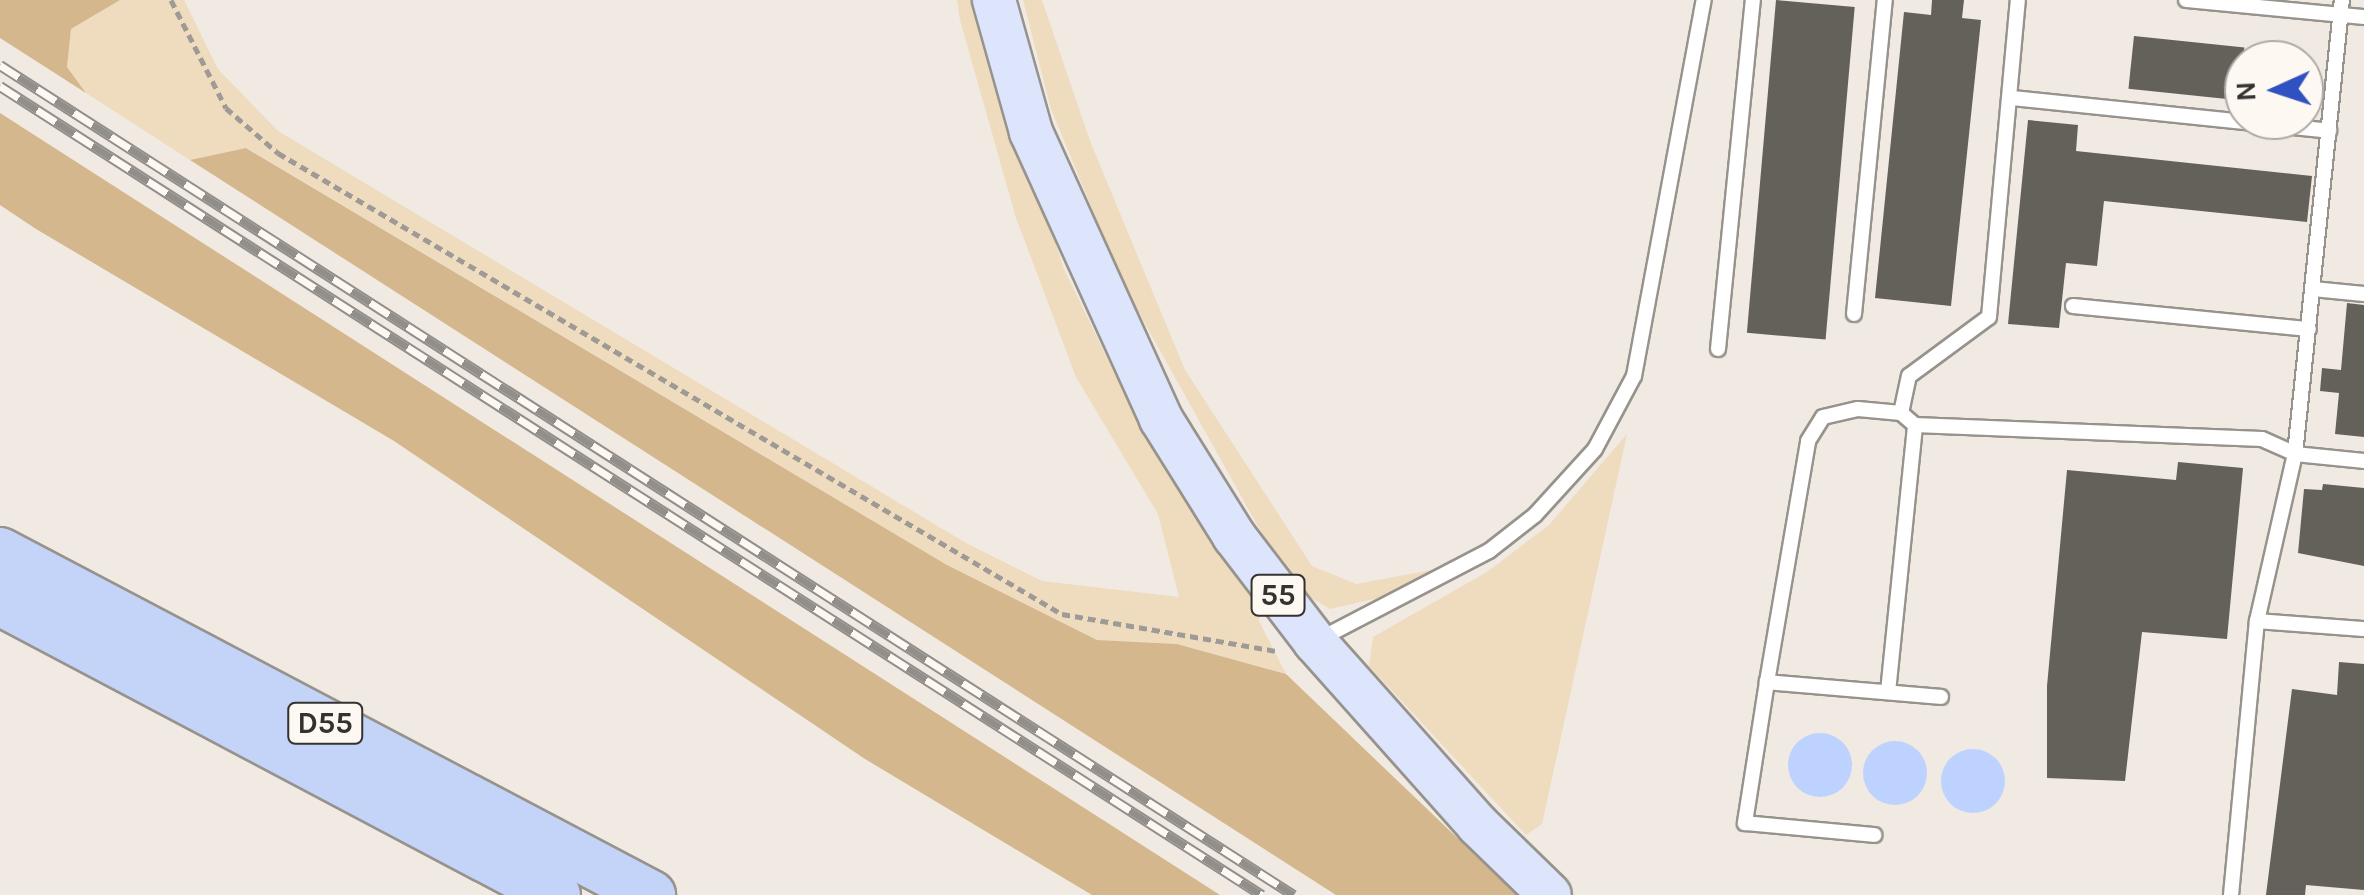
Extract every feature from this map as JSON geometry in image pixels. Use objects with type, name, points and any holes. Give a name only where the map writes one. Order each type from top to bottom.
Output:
[{"type":"highway","name":"D55","points":[[0,552],[650,895]]},
{"type":"highway","name":"D55","points":[[0,601],[556,895]]},
{"type":"main road","name":"55","points":[[994,0],[1031,132],[1161,419],[1234,536],[1315,642],[1478,826],[1550,895]]},
{"type":"lane","points":[[1315,642],[1489,551],[1535,515],[1595,449],[1634,376],[1704,0]]},
{"type":"lane","points":[[1718,349],[1753,0]]},
{"type":"lane","points":[[1854,314],[1884,0]]},
{"type":"lane","points":[[1901,413],[1908,376],[1988,317],[2012,98],[2018,0]]},
{"type":"lane","points":[[2186,0],[2342,8],[2364,18]]},
{"type":"lane","points":[[2231,895],[2257,622],[2295,454],[2342,8]]},
{"type":"lane","points":[[2012,98],[2329,131]]},
{"type":"lane","points":[[2313,289],[2364,294]]},
{"type":"lane","points":[[2074,306],[2309,330]]},
{"type":"lane","points":[[1874,835],[1745,823],[1814,425],[1848,409],[1901,413],[1915,425],[2262,439],[2295,454],[2364,461]]},
{"type":"lane","points":[[1888,692],[1915,425]]},
{"type":"lane","points":[[2257,622],[2364,629]]},
{"type":"lane","points":[[1767,682],[1941,697]]},
{"type":"path","points":[[171,0],[226,108],[278,153],[1062,614],[1295,654],[1315,642]]},
{"type":"shaded area","points":[[0,0],[120,0],[71,29],[67,67],[86,93],[0,38]]},
{"type":"shaded area","points":[[120,0],[184,0],[218,69],[278,131],[966,543],[1042,581],[1179,597],[1158,514],[1076,377],[1016,218],[960,20],[957,0],[973,0],[1064,269],[1140,426],[1261,606],[1259,621],[1286,674],[1177,644],[1097,640],[947,565],[247,148],[190,160],[86,93],[67,67],[71,29]]},
{"type":"shaded area","points":[[1023,0],[1042,0],[1090,141],[1185,370],[1312,566],[1356,584],[1437,569],[1387,596],[1330,609],[1308,596],[1265,539],[1123,284],[1051,109]]},
{"type":"shaded area","points":[[0,113],[1220,895],[1092,895],[865,759],[394,441],[36,229],[0,205]]},
{"type":"shaded area","points":[[246,148],[947,565],[1097,640],[1177,644],[1286,674],[1517,895],[1336,895],[190,160]]},
{"type":"shaded area","points":[[1627,434],[1542,824],[1526,835],[1369,666],[1373,637],[1487,572],[1549,525]]},
{"type":"water","points":[[1820,733],[1843,742],[1852,765],[1843,788],[1820,797],[1797,788],[1788,765],[1797,742]]},
{"type":"water","points":[[1895,741],[1918,750],[1927,773],[1918,796],[1895,805],[1872,796],[1863,773],[1872,750]]},
{"type":"water","points":[[1973,749],[1996,758],[2005,781],[1996,804],[1973,813],[1950,804],[1941,781],[1950,758]]},
{"type":"building","points":[[1776,0],[1855,7],[1826,340],[1747,333]]},
{"type":"building","points":[[1932,0],[1964,0],[1962,18],[1981,20],[1951,306],[1875,298],[1904,12],[1931,15]]},
{"type":"building","points":[[2134,36],[2224,45],[2224,99],[2128,89]]},
{"type":"building","points":[[2028,120],[2078,125],[2076,151],[2312,176],[2307,222],[2104,201],[2097,266],[2066,263],[2059,328],[2008,324]]},
{"type":"building","points":[[2347,303],[2364,305],[2364,437],[2335,434],[2339,393],[2320,391],[2322,368],[2341,370]]},
{"type":"building","points":[[2178,462],[2243,468],[2227,639],[2142,632],[2125,781],[2047,778],[2047,686],[2067,470],[2176,480]]},
{"type":"building","points":[[2323,484],[2364,488],[2364,566],[2298,553],[2304,489],[2322,490]]},
{"type":"building","points":[[2339,662],[2364,664],[2364,890],[2306,885],[2305,895],[2266,895],[2292,689],[2337,695]]},
{"type":"railway","points":[[0,65],[1294,895]]},
{"type":"railway","points":[[0,86],[1262,895]]}]
